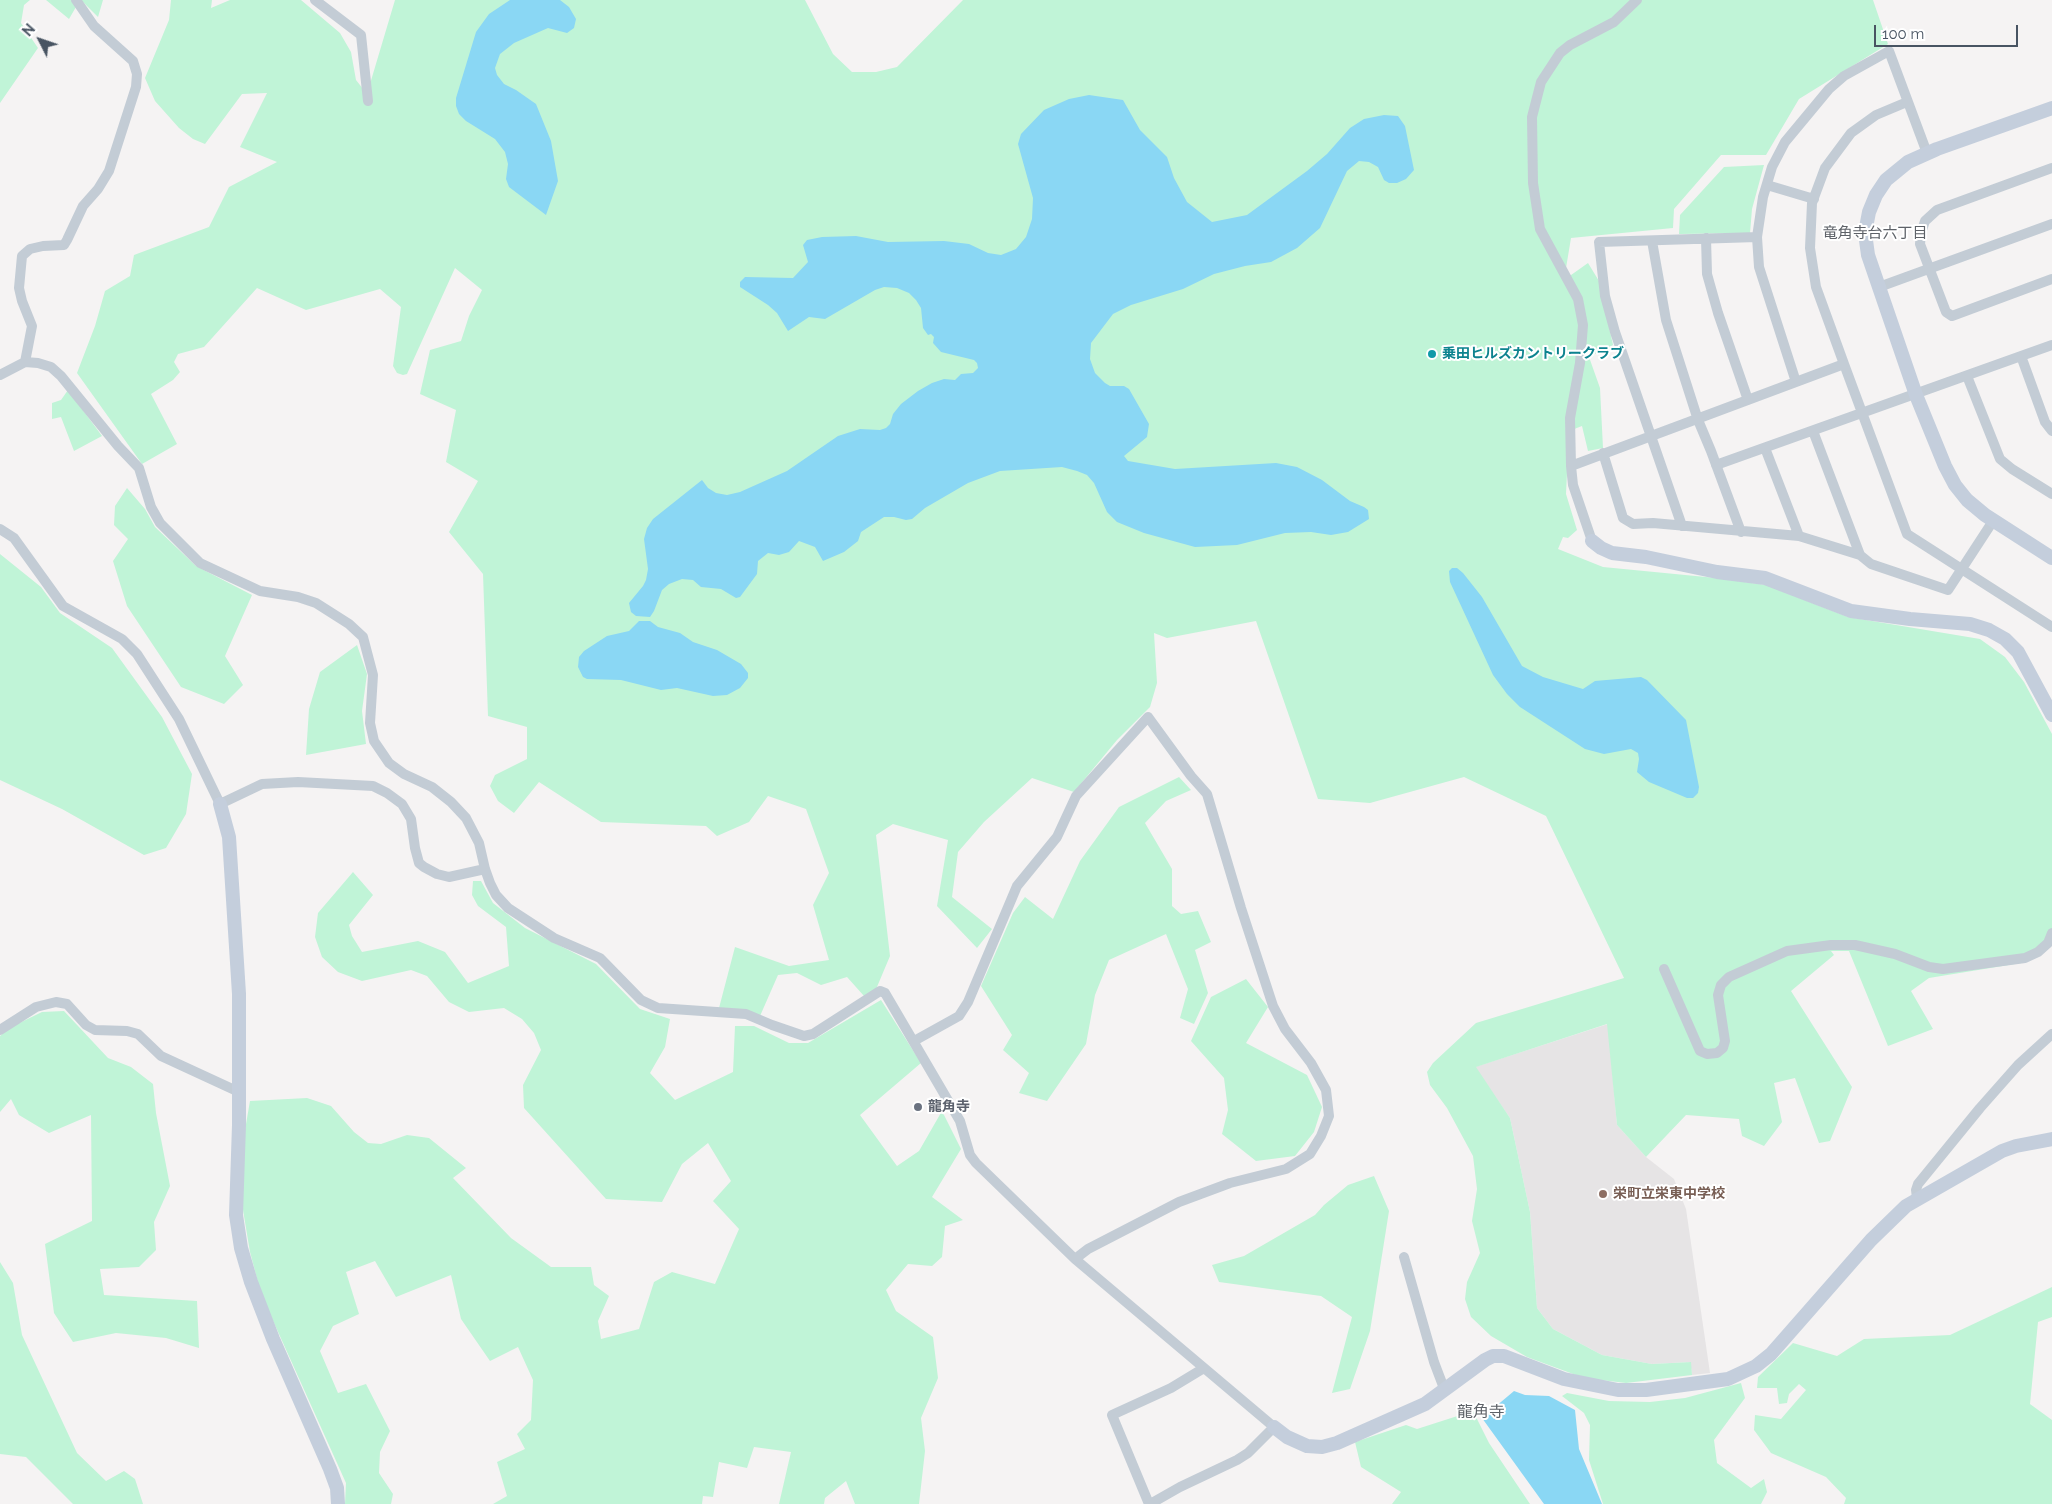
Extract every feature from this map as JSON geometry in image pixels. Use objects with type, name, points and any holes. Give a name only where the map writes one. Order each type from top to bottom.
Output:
[{"type":"street","points":[[25,362],[32,326],[19,288],[22,256],[30,249],[64,245],[82,206],[98,189],[109,170],[136,87],[138,74],[133,61],[94,26],[76,0]]},
{"type":"street","points":[[315,0],[360,34],[368,101]]},
{"type":"street","points":[[1636,0],[1614,22],[1570,45],[1560,53],[1541,82],[1532,117],[1533,183],[1540,229],[1578,299],[1584,325],[1580,363],[1570,418],[1571,466],[1573,485],[1592,540],[1612,553],[1646,557],[1717,572],[1765,578],[1851,611],[1970,624],[1989,630],[2005,639],[2018,652],[2052,715]]},
{"type":"street","points":[[1796,382],[1759,267],[1756,237],[1772,167],[1785,142],[1829,89],[1844,76],[1889,51],[1927,153]]},
{"type":"street","points":[[1907,102],[1876,115],[1851,133],[1825,168],[1814,199],[1810,248],[1816,287],[1904,530],[1911,537],[2052,628]]},
{"type":"street","points":[[2052,108],[1927,153],[1908,162],[1886,180],[1872,203],[1866,222],[1865,243],[1916,395],[1944,466],[1955,485],[1967,500],[1993,521],[2052,558]]},
{"type":"street","points":[[2052,168],[1937,210],[1925,221],[1920,244],[1946,312],[1952,316],[2052,279]]},
{"type":"street","points":[[1767,185],[1814,199]]},
{"type":"street","points":[[1879,287],[2052,224]]},
{"type":"street","points":[[1682,526],[1604,296],[1599,242],[1756,237]]},
{"type":"street","points":[[1706,238],[1707,274],[1718,313],[1748,400]]},
{"type":"street","points":[[1652,241],[1666,320],[1698,420],[1741,532]]},
{"type":"street","points":[[1716,465],[2052,345]]},
{"type":"street","points":[[2021,356],[2045,422],[2052,430]]},
{"type":"street","points":[[0,376],[25,362],[51,367],[61,376],[118,446],[139,468],[151,507],[160,523],[200,563],[260,591],[298,597],[316,604],[349,624],[363,637],[373,675],[370,724],[374,741],[390,763],[404,774],[432,787],[451,802],[466,818],[479,843],[485,869],[496,895],[508,908],[554,938],[600,958],[641,1000],[658,1008],[746,1014],[804,1036],[813,1034],[880,991],[885,993],[960,1121],[970,1155],[976,1163],[1075,1259],[1274,1427],[1287,1437],[1307,1446],[1322,1447],[1337,1443],[1425,1404],[1485,1360],[1494,1356],[1504,1356],[1564,1379],[1618,1390],[1646,1390],[1728,1379],[1756,1366],[1771,1354],[1886,1224],[1906,1206],[2002,1151],[2016,1146],[2052,1139]]},
{"type":"street","points":[[1571,466],[1844,364]]},
{"type":"street","points":[[1967,376],[2000,459],[2012,469],[2052,494]]},
{"type":"street","points":[[1813,431],[1860,555]]},
{"type":"street","points":[[1765,448],[1799,536]]},
{"type":"street","points":[[1603,454],[1622,518],[1633,524],[1653,523],[1799,536],[1860,555],[1871,564],[1948,590],[1993,521]]},
{"type":"street","points":[[0,529],[14,538],[63,606],[122,639],[137,654],[179,719],[220,804],[229,837],[239,994],[236,1215],[241,1248],[251,1282],[273,1338],[330,1469],[337,1488],[338,1504]]},
{"type":"street","points":[[914,1040],[959,1016],[968,1002],[1016,886],[1057,837],[1076,796],[1148,717],[1186,770],[1207,794],[1273,1006],[1285,1028],[1311,1063],[1326,1090],[1328,1116],[1321,1136],[1310,1154],[1286,1169],[1230,1183],[1179,1202],[1088,1249],[1075,1259]]},
{"type":"street","points":[[220,804],[262,784],[298,782],[373,786],[388,793],[402,804],[411,818],[415,848],[419,863],[424,867],[448,877],[485,869]]},
{"type":"street","points":[[1664,970],[1700,1051],[1707,1054],[1717,1053],[1723,1048],[1726,1041],[1718,995],[1721,985],[1729,977],[1787,951],[1831,945],[1855,945],[1895,954],[1943,969],[2025,958],[2038,952],[2048,942],[2052,933]]},
{"type":"street","points":[[0,1030],[36,1007],[56,1002],[67,1004],[86,1025],[95,1030],[127,1031],[138,1034],[161,1056],[239,1092]]},
{"type":"street","points":[[1917,1198],[1916,1190],[1918,1184],[1980,1108],[2018,1065],[2052,1034]]},
{"type":"street","points":[[1404,1257],[1434,1362],[1445,1391]]},
{"type":"street","points":[[1204,1368],[1171,1388],[1112,1415],[1150,1504],[1180,1487],[1238,1460],[1248,1453],[1274,1427]]},
{"type":"shaded area","name":"栄町立栄東中学校","points":[[1608,1024],[1617,1125],[1646,1157],[1674,1179],[1686,1209],[1710,1373],[1692,1375],[1690,1362],[1652,1364],[1602,1355],[1553,1329],[1537,1308],[1530,1212],[1510,1118],[1475,1067]]},
{"type":"green space","points":[[0,0],[30,0],[24,5],[21,23],[38,48],[0,103]]},
{"type":"green space","points":[[46,0],[80,0],[69,19]]},
{"type":"green space","points":[[81,0],[103,0],[98,17]]},
{"type":"green space","name":"乗田ヒルズカントリークラブ","points":[[171,0],[212,0],[211,8],[230,0],[301,0],[340,33],[351,52],[356,80],[367,94],[395,0],[805,0],[833,54],[852,72],[876,72],[897,67],[963,0],[1873,0],[1888,44],[1799,99],[1766,155],[1721,155],[1674,209],[1673,228],[1571,238],[1564,280],[1588,263],[1599,281],[1613,345],[1589,357],[1600,388],[1603,448],[1588,451],[1582,426],[1569,431],[1566,494],[1577,530],[1568,538],[1563,537],[1558,549],[1603,567],[1766,585],[1848,617],[1980,639],[2005,657],[2024,682],[2052,734],[2052,944],[2021,963],[1929,978],[1911,991],[1933,1029],[1888,1046],[1849,951],[1831,951],[1834,955],[1791,991],[1852,1087],[1830,1141],[1819,1143],[1795,1078],[1774,1083],[1782,1122],[1764,1146],[1742,1136],[1739,1119],[1686,1115],[1646,1157],[1617,1125],[1607,1024],[1476,1067],[1510,1118],[1530,1212],[1537,1308],[1553,1329],[1602,1355],[1652,1364],[1691,1362],[1692,1375],[1626,1383],[1584,1378],[1527,1357],[1491,1336],[1471,1317],[1465,1299],[1467,1282],[1480,1253],[1472,1221],[1477,1189],[1473,1156],[1447,1108],[1430,1085],[1427,1072],[1433,1063],[1476,1023],[1624,978],[1546,816],[1464,777],[1370,803],[1318,799],[1256,621],[1167,638],[1154,633],[1157,683],[1150,707],[1117,740],[1074,792],[1032,778],[984,822],[958,852],[952,897],[992,929],[977,948],[937,906],[948,840],[893,824],[876,835],[890,956],[874,994],[864,996],[847,977],[821,985],[797,973],[778,975],[760,1016],[719,1008],[735,947],[789,966],[829,960],[813,905],[829,873],[806,809],[768,796],[749,822],[717,836],[706,826],[601,822],[539,782],[514,813],[498,801],[490,786],[495,775],[527,759],[527,727],[488,716],[483,574],[449,532],[478,481],[446,462],[456,410],[420,394],[430,350],[461,341],[469,316],[482,290],[455,268],[407,374],[403,375],[397,373],[393,366],[401,307],[380,289],[306,310],[257,288],[204,347],[178,354],[174,362],[180,372],[173,380],[151,394],[177,444],[142,464],[77,373],[95,326],[105,291],[130,276],[134,255],[209,227],[229,187],[277,162],[240,147],[267,93],[242,94],[205,144],[193,139],[179,128],[155,101],[145,78],[169,20]]},
{"type":"green space","points":[[1764,165],[1752,209],[1750,233],[1679,234],[1680,215],[1724,167]]},
{"type":"green space","points":[[68,390],[102,436],[74,451],[61,417],[52,419],[52,403],[61,400]]},
{"type":"green space","points":[[127,488],[145,509],[155,527],[196,566],[252,595],[225,656],[243,685],[224,704],[181,687],[127,606],[113,561],[128,539],[114,525],[115,506]]},
{"type":"green space","points":[[0,554],[41,587],[60,613],[112,648],[162,717],[192,774],[186,814],[166,848],[144,855],[62,809],[0,780]]},
{"type":"green space","points":[[357,645],[367,674],[362,711],[366,744],[306,755],[309,709],[320,672]]},
{"type":"green space","points":[[1179,777],[1191,790],[1166,801],[1145,823],[1172,869],[1172,906],[1181,914],[1198,911],[1211,942],[1195,950],[1208,993],[1194,1024],[1180,1018],[1188,989],[1166,934],[1109,960],[1095,995],[1086,1044],[1047,1101],[1019,1093],[1029,1073],[1003,1050],[1012,1035],[981,986],[1013,913],[1025,897],[1053,919],[1080,861],[1119,807]]},
{"type":"green space","points":[[353,872],[373,895],[349,925],[352,936],[362,952],[418,941],[445,952],[468,983],[509,966],[506,927],[478,906],[472,895],[473,881],[481,881],[493,903],[525,928],[596,964],[640,1009],[670,1019],[665,1047],[650,1073],[675,1100],[733,1072],[735,1026],[754,1026],[789,1043],[808,1043],[881,1000],[921,1063],[860,1115],[897,1166],[919,1151],[942,1111],[961,1149],[932,1197],[963,1220],[945,1226],[942,1257],[932,1266],[908,1264],[886,1290],[896,1311],[933,1337],[938,1378],[921,1418],[925,1451],[919,1504],[855,1504],[846,1481],[825,1498],[824,1504],[779,1504],[791,1452],[754,1447],[747,1468],[719,1462],[713,1497],[703,1496],[702,1504],[493,1504],[507,1496],[497,1462],[525,1449],[517,1434],[531,1420],[533,1380],[518,1347],[490,1361],[461,1319],[451,1275],[396,1297],[375,1261],[346,1272],[359,1314],[333,1326],[320,1351],[338,1393],[366,1384],[390,1431],[380,1452],[379,1473],[393,1494],[391,1504],[345,1504],[346,1483],[261,1294],[250,1252],[243,1210],[242,1147],[250,1101],[307,1098],[331,1106],[354,1132],[368,1143],[381,1144],[407,1135],[429,1138],[466,1168],[453,1178],[511,1238],[551,1267],[591,1267],[594,1285],[609,1296],[598,1321],[601,1339],[639,1329],[654,1282],[672,1272],[715,1284],[739,1229],[713,1201],[731,1181],[708,1143],[682,1164],[662,1202],[606,1199],[524,1108],[523,1085],[541,1050],[534,1033],[522,1019],[504,1008],[469,1012],[449,1002],[427,976],[411,970],[362,981],[338,972],[322,957],[315,937],[318,913]]},
{"type":"green space","points":[[1246,979],[1268,1007],[1246,1043],[1307,1075],[1322,1107],[1314,1132],[1295,1156],[1256,1161],[1222,1134],[1228,1110],[1224,1078],[1191,1041],[1211,997]]},
{"type":"green space","points":[[64,1011],[108,1058],[131,1067],[153,1084],[156,1113],[170,1186],[154,1222],[156,1250],[139,1267],[100,1269],[104,1295],[197,1301],[199,1348],[166,1338],[116,1333],[73,1342],[54,1313],[45,1244],[92,1221],[91,1115],[49,1133],[19,1115],[11,1099],[0,1112],[0,1036],[9,1028],[42,1012]]},
{"type":"green space","points":[[1374,1176],[1389,1211],[1370,1331],[1350,1389],[1332,1393],[1352,1317],[1321,1296],[1219,1282],[1212,1265],[1244,1256],[1315,1215],[1348,1185]]},
{"type":"green space","points":[[0,1262],[13,1283],[22,1335],[77,1453],[106,1481],[124,1471],[135,1479],[143,1504],[73,1504],[26,1457],[0,1454]]},
{"type":"green space","points":[[2052,1287],[2052,1317],[2038,1322],[2030,1404],[2052,1420],[2052,1504],[1844,1504],[1846,1498],[1826,1477],[1771,1453],[1754,1430],[1755,1415],[1781,1419],[1806,1390],[1799,1384],[1789,1394],[1787,1403],[1779,1404],[1777,1388],[1757,1388],[1758,1377],[1793,1343],[1837,1356],[1864,1339],[1950,1335]]},
{"type":"green space","points":[[1741,1383],[1745,1398],[1714,1440],[1717,1463],[1751,1488],[1764,1479],[1767,1492],[1761,1504],[1603,1504],[1589,1460],[1590,1425],[1584,1413],[1562,1396],[1567,1393],[1609,1401],[1650,1402],[1685,1398]]},
{"type":"green space","points":[[1473,1411],[1489,1443],[1530,1504],[1392,1504],[1401,1492],[1361,1467],[1355,1442],[1406,1425],[1417,1429]]},
{"type":"water","points":[[510,0],[560,0],[569,7],[576,19],[574,28],[567,33],[548,28],[514,43],[500,54],[495,68],[497,75],[504,84],[536,104],[551,141],[558,181],[546,215],[509,187],[506,179],[508,164],[505,152],[495,139],[466,121],[459,114],[456,106],[456,98],[476,32],[489,14]]},
{"type":"water","points":[[1089,95],[1123,100],[1140,130],[1167,157],[1174,178],[1187,202],[1212,222],[1247,215],[1307,171],[1327,154],[1350,128],[1364,119],[1384,115],[1398,116],[1405,126],[1414,170],[1406,179],[1397,183],[1389,183],[1384,180],[1378,167],[1369,162],[1359,161],[1347,171],[1320,228],[1297,248],[1271,262],[1214,274],[1183,289],[1131,305],[1113,314],[1091,343],[1090,359],[1095,373],[1110,386],[1124,386],[1129,389],[1149,424],[1147,437],[1124,456],[1128,461],[1175,469],[1276,463],[1297,467],[1322,480],[1350,501],[1364,507],[1368,510],[1369,519],[1348,532],[1331,535],[1311,532],[1285,533],[1237,545],[1195,547],[1144,533],[1117,522],[1107,512],[1094,483],[1087,475],[1077,471],[1062,467],[1000,471],[968,483],[925,508],[912,519],[884,517],[861,532],[858,541],[844,552],[823,561],[815,547],[799,541],[789,552],[779,555],[768,553],[758,561],[757,574],[740,597],[736,598],[721,589],[701,587],[693,580],[682,579],[669,584],[662,590],[650,617],[636,616],[631,612],[629,603],[646,580],[648,569],[644,539],[647,528],[653,519],[702,480],[708,488],[716,493],[727,495],[740,492],[787,471],[838,436],[860,429],[880,430],[886,428],[901,404],[918,391],[944,379],[955,380],[961,374],[973,373],[978,368],[974,360],[941,352],[933,343],[934,337],[931,334],[928,335],[923,328],[921,308],[916,300],[909,293],[897,288],[884,287],[875,290],[825,319],[809,317],[788,331],[777,313],[740,287],[740,282],[745,277],[793,278],[808,262],[803,245],[807,240],[822,237],[856,236],[888,242],[944,241],[969,244],[988,253],[1001,255],[1016,249],[1026,237],[1032,219],[1033,198],[1018,144],[1021,134],[1044,110],[1069,99]]},
{"type":"water","points":[[1452,568],[1457,568],[1463,573],[1482,597],[1522,666],[1543,677],[1583,689],[1595,681],[1641,677],[1647,680],[1686,720],[1699,787],[1698,793],[1693,798],[1687,798],[1649,782],[1637,772],[1638,753],[1631,749],[1604,754],[1585,749],[1520,707],[1507,694],[1493,675],[1450,582],[1449,571]]},
{"type":"water","points":[[639,621],[650,621],[658,627],[680,633],[693,642],[717,650],[741,664],[748,673],[748,678],[740,688],[727,695],[713,696],[677,688],[661,690],[621,680],[587,679],[583,677],[578,667],[579,657],[584,651],[607,636],[629,631]]},
{"type":"water","points":[[1514,1391],[1525,1395],[1549,1396],[1575,1410],[1579,1449],[1602,1504],[1544,1504],[1482,1418]]},
{"type":"place","name":"乗田ヒルズカントリークラブ","points":[[1432,354]]},
{"type":"place","name":"龍角寺","points":[[918,1107]]},
{"type":"place","name":"栄町立栄東中学校","points":[[1603,1194]]},
{"type":"district","name":"竜角寺台六丁目","points":[[1875,233]]},
{"type":"district","name":"龍角寺","points":[[1481,1412]]}]
